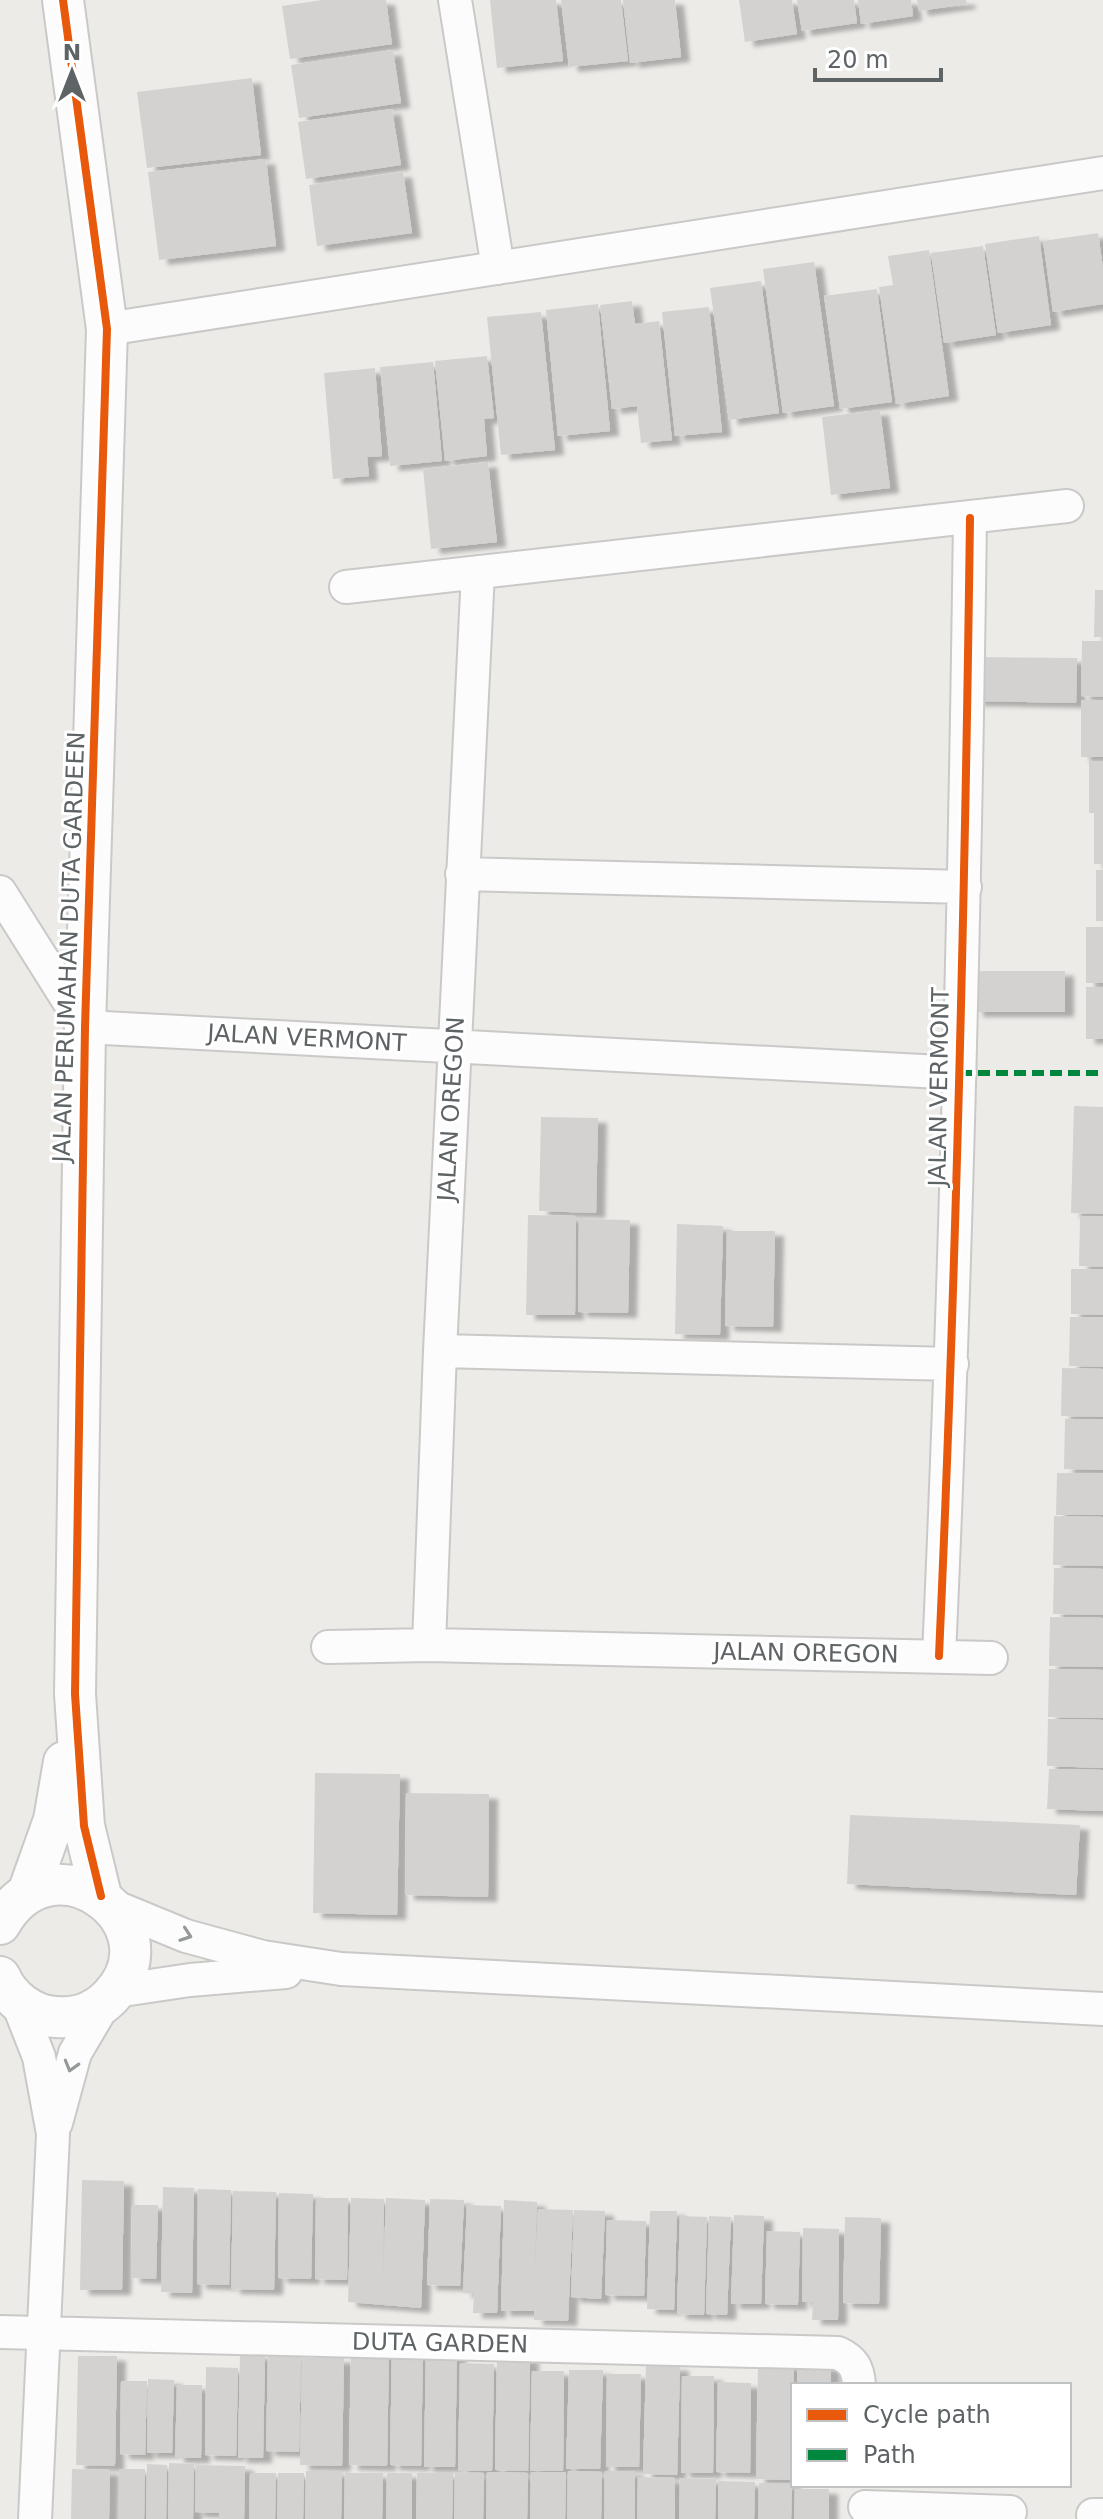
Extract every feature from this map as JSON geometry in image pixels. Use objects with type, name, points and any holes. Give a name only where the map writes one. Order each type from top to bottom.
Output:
[{"type":"street","name":"JALAN PERUMAHAN DUTA GARDEEN","points":[[63,0],[107,329],[85,1027],[75,1694],[84,1826],[107,1901],[125,1926],[129,1948],[127,1971],[110,1997]]},
{"type":"street","points":[[455,0],[498,268]]},
{"type":"street","points":[[107,329],[1103,173]]},
{"type":"street","points":[[346,587],[1067,506]]},
{"type":"street","name":"JALAN VERMONT","points":[[939,1656],[952,1364],[960,1073],[970,518]]},
{"type":"street","name":"JALAN OREGON","points":[[429,1645],[453,1045],[478,572]]},
{"type":"street","points":[[462,874],[965,887]]},
{"type":"street","points":[[0,892],[85,1027]]},
{"type":"street","name":"JALAN VERMONT","points":[[85,1027],[960,1073]]},
{"type":"street","points":[[440,1351],[952,1364]]},
{"type":"street","name":"JALAN OREGON","points":[[328,1647],[429,1645],[991,1658]]},
{"type":"street","name":"JALAN PERUMAHAN DUTA GARDEEN","points":[[9,1909],[54,1820],[75,1694]]},
{"type":"street","points":[[9,1909],[52,1884],[78,1886],[186,1936],[263,1957],[341,1969],[1103,2009]]},
{"type":"street","points":[[5,1987],[34,2012],[53,2017],[71,2017],[88,2013],[110,1997],[190,1980],[341,1969]]},
{"type":"street","points":[[5,1987],[39,2057],[53,2134]]},
{"type":"street","points":[[35,2519],[53,2134],[75,2053],[110,1997]]},
{"type":"street","name":"DUTA GARDEN","points":[[0,2332],[838,2353],[851,2359],[859,2374],[859,2383]]},
{"type":"street","points":[[864,2504],[1010,2512]]},
{"type":"building","points":[[322,0],[386,0],[392,44],[290,59],[282,6]]},
{"type":"building","points":[[490,0],[556,0],[563,61],[497,68]]},
{"type":"building","points":[[561,0],[621,0],[628,61],[569,67]]},
{"type":"building","points":[[623,0],[675,0],[681,57],[630,63]]},
{"type":"building","points":[[739,0],[792,0],[797,34],[745,42]]},
{"type":"building","points":[[797,0],[854,0],[857,23],[802,31]]},
{"type":"building","points":[[858,0],[911,0],[913,16],[861,24]]},
{"type":"building","points":[[917,0],[966,0],[967,4],[919,11]]},
{"type":"building","points":[[393,50],[401,103],[299,118],[291,65]]},
{"type":"building","points":[[252,78],[261,155],[147,168],[137,92]]},
{"type":"building","points":[[392,109],[401,165],[306,179],[298,122]]},
{"type":"building","points":[[266,159],[276,246],[159,260],[148,172]]},
{"type":"building","points":[[403,172],[412,233],[317,246],[309,185]]},
{"type":"building","points":[[1098,233],[1103,268],[1103,304],[1053,312],[1043,241]]},
{"type":"building","points":[[1039,236],[1051,325],[998,333],[985,244]]},
{"type":"building","points":[[983,246],[996,335],[944,343],[931,253]]},
{"type":"building","points":[[929,250],[949,396],[896,404],[879,287],[893,285],[888,256]]},
{"type":"building","points":[[814,262],[834,406],[783,413],[763,269]]},
{"type":"building","points":[[761,281],[779,413],[729,420],[710,288]]},
{"type":"building","points":[[877,289],[892,402],[840,409],[824,296]]},
{"type":"building","points":[[632,301],[635,324],[659,321],[672,440],[641,443],[637,406],[612,409],[600,305]]},
{"type":"building","points":[[598,304],[610,431],[558,436],[546,310]]},
{"type":"building","points":[[709,307],[722,432],[675,436],[662,312]]},
{"type":"building","points":[[541,312],[555,450],[501,455],[487,317]]},
{"type":"building","points":[[487,356],[494,418],[484,419],[487,456],[445,461],[435,361]]},
{"type":"building","points":[[433,362],[442,461],[390,466],[380,367]]},
{"type":"building","points":[[375,368],[382,456],[367,457],[369,476],[333,479],[324,373]]},
{"type":"building","points":[[880,410],[890,488],[831,495],[822,417]]},
{"type":"building","points":[[488,462],[497,542],[431,549],[423,469]]},
{"type":"building","points":[[1095,590],[1103,590],[1103,637],[1094,637]]},
{"type":"building","points":[[1082,641],[1103,641],[1103,697],[1081,696]]},
{"type":"building","points":[[975,657],[1077,658],[1076,703],[974,701]]},
{"type":"building","points":[[1081,700],[1103,700],[1103,757],[1081,757]]},
{"type":"building","points":[[1089,761],[1103,761],[1103,864],[1094,864],[1094,813],[1089,813]]},
{"type":"building","points":[[1096,870],[1103,870],[1103,921],[1096,921]]},
{"type":"building","points":[[1086,927],[1103,927],[1103,983],[1086,983]]},
{"type":"building","points":[[974,971],[1065,971],[1065,1012],[974,1012]]},
{"type":"building","points":[[1086,987],[1103,987],[1103,1039],[1086,1039]]},
{"type":"building","points":[[1074,1106],[1103,1107],[1103,1214],[1071,1213]]},
{"type":"building","points":[[541,1117],[598,1118],[596,1213],[539,1211]]},
{"type":"building","points":[[528,1215],[576,1216],[575,1315],[526,1315]]},
{"type":"building","points":[[1080,1216],[1103,1216],[1103,1267],[1079,1266]]},
{"type":"building","points":[[579,1219],[630,1220],[628,1313],[578,1312]]},
{"type":"building","points":[[677,1224],[723,1226],[720,1335],[675,1334]]},
{"type":"building","points":[[727,1231],[775,1231],[773,1327],[725,1326]]},
{"type":"building","points":[[1071,1269],[1103,1269],[1103,1315],[1071,1314]]},
{"type":"building","points":[[1070,1317],[1103,1317],[1103,1367],[1069,1366]]},
{"type":"building","points":[[1062,1368],[1103,1369],[1103,1417],[1061,1416]]},
{"type":"building","points":[[1065,1419],[1103,1419],[1103,1470],[1064,1469]]},
{"type":"building","points":[[1057,1473],[1103,1473],[1103,1515],[1056,1515]]},
{"type":"building","points":[[1054,1516],[1103,1517],[1103,1566],[1053,1565]]},
{"type":"building","points":[[1054,1568],[1103,1569],[1103,1615],[1053,1614]]},
{"type":"building","points":[[1050,1617],[1103,1618],[1103,1667],[1049,1666]]},
{"type":"building","points":[[1049,1669],[1103,1670],[1103,1718],[1048,1717]]},
{"type":"building","points":[[1048,1719],[1103,1720],[1103,1768],[1047,1766]]},
{"type":"building","points":[[1049,1769],[1103,1770],[1103,1811],[1047,1809]]},
{"type":"building","points":[[315,1773],[400,1774],[397,1915],[313,1913]]},
{"type":"building","points":[[406,1793],[489,1794],[488,1897],[405,1895]]},
{"type":"building","points":[[850,1815],[1080,1825],[1076,1895],[847,1884]]},
{"type":"building","points":[[82,2180],[124,2181],[122,2290],[80,2290]]},
{"type":"building","points":[[163,2187],[194,2188],[192,2293],[161,2292]]},
{"type":"building","points":[[198,2189],[231,2190],[229,2285],[197,2284]]},
{"type":"building","points":[[233,2191],[276,2192],[274,2290],[231,2289]]},
{"type":"building","points":[[279,2193],[313,2194],[311,2279],[278,2278]]},
{"type":"building","points":[[316,2198],[348,2198],[347,2280],[315,2279]]},
{"type":"building","points":[[351,2198],[384,2199],[383,2280],[386,2198],[425,2200],[421,2308],[348,2302]]},
{"type":"building","points":[[430,2199],[464,2200],[460,2286],[427,2285]]},
{"type":"building","points":[[504,2200],[537,2202],[534,2287],[538,2209],[573,2210],[568,2321],[534,2320],[534,2311],[501,2311]]},
{"type":"building","points":[[132,2205],[158,2205],[156,2279],[131,2278]]},
{"type":"building","points":[[467,2205],[501,2206],[497,2313],[473,2313],[474,2294],[463,2293]]},
{"type":"building","points":[[574,2210],[605,2211],[601,2299],[571,2297]]},
{"type":"building","points":[[650,2211],[677,2211],[674,2310],[647,2309]]},
{"type":"building","points":[[734,2215],[764,2216],[761,2304],[731,2304]]},
{"type":"building","points":[[680,2216],[707,2217],[704,2315],[677,2314]]},
{"type":"building","points":[[709,2216],[731,2217],[727,2315],[706,2314]]},
{"type":"building","points":[[845,2217],[881,2218],[879,2304],[843,2303]]},
{"type":"building","points":[[607,2220],[646,2221],[644,2296],[605,2295]]},
{"type":"building","points":[[803,2228],[839,2229],[838,2320],[812,2320],[813,2302],[802,2302]]},
{"type":"building","points":[[767,2231],[800,2232],[798,2305],[765,2304]]},
{"type":"building","points":[[392,2346],[423,2346],[421,2466],[390,2465]]},
{"type":"building","points":[[351,2347],[389,2347],[387,2466],[349,2465]]},
{"type":"building","points":[[426,2349],[457,2350],[455,2467],[424,2467]]},
{"type":"building","points":[[240,2354],[265,2354],[263,2458],[238,2458]]},
{"type":"building","points":[[268,2354],[301,2355],[299,2452],[266,2451]]},
{"type":"building","points":[[78,2356],[117,2356],[115,2466],[76,2465]]},
{"type":"building","points":[[497,2356],[530,2357],[528,2471],[495,2470]]},
{"type":"building","points":[[302,2358],[344,2358],[342,2466],[300,2465]]},
{"type":"building","points":[[460,2363],[494,2364],[492,2471],[458,2471]]},
{"type":"building","points":[[758,2363],[794,2364],[794,2383],[791,2383],[791,2480],[756,2479]]},
{"type":"building","points":[[646,2365],[680,2366],[677,2475],[643,2474]]},
{"type":"building","points":[[797,2365],[831,2365],[831,2383],[797,2383]]},
{"type":"building","points":[[206,2367],[238,2368],[236,2456],[205,2455]]},
{"type":"building","points":[[569,2370],[603,2370],[600,2469],[566,2469]]},
{"type":"building","points":[[532,2371],[564,2371],[563,2471],[530,2471]]},
{"type":"building","points":[[607,2374],[641,2374],[639,2467],[606,2467]]},
{"type":"building","points":[[682,2376],[714,2376],[713,2473],[681,2473]]},
{"type":"building","points":[[148,2379],[174,2380],[172,2453],[147,2453]]},
{"type":"building","points":[[121,2381],[147,2381],[145,2455],[120,2454]]},
{"type":"building","points":[[718,2382],[751,2383],[750,2473],[716,2472]]},
{"type":"building","points":[[177,2385],[202,2385],[201,2458],[175,2458]]},
{"type":"building","points":[[169,2463],[194,2464],[193,2519],[168,2519]]},
{"type":"building","points":[[147,2464],[167,2465],[166,2519],[146,2519]]},
{"type":"building","points":[[196,2465],[245,2466],[244,2519],[219,2519],[219,2513],[195,2512]]},
{"type":"building","points":[[72,2469],[110,2470],[109,2519],[71,2519]]},
{"type":"building","points":[[119,2469],[145,2469],[144,2519],[119,2519]]},
{"type":"building","points":[[306,2471],[342,2471],[341,2519],[305,2519]]},
{"type":"building","points":[[568,2471],[602,2472],[601,2519],[567,2519]]},
{"type":"building","points":[[605,2471],[635,2471],[635,2519],[604,2519]]},
{"type":"building","points":[[455,2472],[484,2473],[483,2519],[454,2519]]},
{"type":"building","points":[[487,2472],[528,2473],[527,2519],[486,2519]]},
{"type":"building","points":[[531,2472],[566,2472],[565,2519],[530,2519]]},
{"type":"building","points":[[250,2473],[276,2473],[275,2519],[249,2519]]},
{"type":"building","points":[[278,2473],[304,2473],[303,2519],[277,2519]]},
{"type":"building","points":[[345,2473],[383,2473],[382,2519],[344,2519]]},
{"type":"building","points":[[387,2473],[412,2473],[412,2519],[386,2519]]},
{"type":"building","points":[[417,2473],[453,2473],[452,2519],[416,2519]]},
{"type":"building","points":[[638,2477],[675,2478],[675,2519],[637,2519]]},
{"type":"building","points":[[680,2478],[716,2479],[715,2519],[679,2519]]},
{"type":"building","points":[[718,2481],[755,2482],[754,2519],[718,2519]]},
{"type":"building","points":[[759,2483],[791,2483],[791,2519],[758,2519]]},
{"type":"building","points":[[795,2489],[829,2489],[829,2519],[794,2519]]},
{"type":"marked path","points":[[960,1073],[1103,1073]]},
{"type":"cycle path","points":[[63,0],[107,329],[85,1027],[75,1694],[84,1826],[101,1896]]},
{"type":"cycle path","points":[[939,1656],[959,1087],[970,518]]}]
